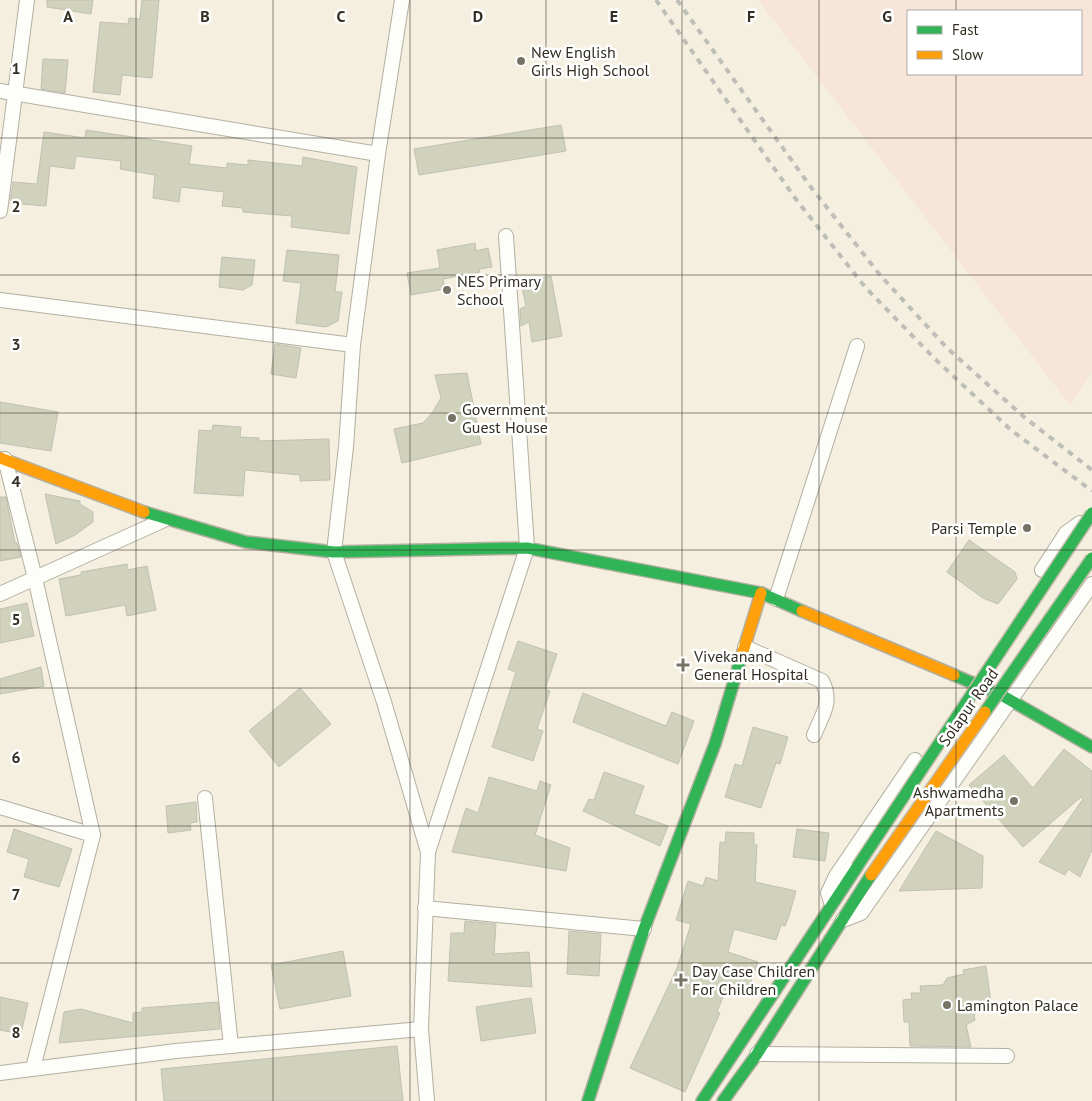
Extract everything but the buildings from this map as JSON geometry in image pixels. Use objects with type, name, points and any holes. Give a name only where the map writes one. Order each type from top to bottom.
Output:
[{"type":"street","points":[[0,211],[26,0]]},
{"type":"street","points":[[402,0],[378,154],[353,345],[346,447],[334,552],[384,702],[428,852]]},
{"type":"street","points":[[0,91],[378,154]]},
{"type":"street","points":[[427,1101],[421,1029],[428,852],[527,548],[506,236]]},
{"type":"street","points":[[0,300],[353,345]]},
{"type":"street","points":[[776,599],[857,346]]},
{"type":"street","points":[[3,459],[164,520],[246,542],[334,552],[527,548],[761,593],[986,688],[1009,699],[1092,747]]},
{"type":"street","points":[[3,459],[35,578],[93,835],[33,1068]]},
{"type":"street","points":[[832,907],[828,893],[836,876],[969,682],[1066,533],[1076,524],[1090,516]]},
{"type":"street","points":[[702,1101],[1090,516]]},
{"type":"street","points":[[0,594],[164,520]]},
{"type":"street","name":"Solapur Road","points":[[723,1101],[757,1054],[871,875],[1092,558]]},
{"type":"street","points":[[843,920],[861,913],[1009,699],[1092,584]]},
{"type":"street","points":[[588,1101],[610,1042],[644,929],[715,744],[761,593]]},
{"type":"street","points":[[745,647],[822,681],[828,692],[827,702],[814,735]]},
{"type":"street","points":[[205,798],[231,1046]]},
{"type":"street","points":[[0,807],[93,835]]},
{"type":"street","points":[[425,908],[644,929]]},
{"type":"street","points":[[0,1073],[231,1046],[421,1029]]},
{"type":"street","points":[[757,1054],[1007,1056]]},
{"type":"shaded area","points":[[758,0],[1092,0],[1092,372],[1070,405]]},
{"type":"railway","points":[[656,0],[795,198],[865,287],[935,359],[1011,430],[1092,491]]},
{"type":"railway","points":[[677,0],[810,186],[880,275],[947,348],[1024,417],[1092,470]]},
{"type":"traffic: fast","points":[[144,512],[246,542],[334,552],[527,548],[761,593],[802,611]]},
{"type":"traffic: fast","points":[[857,867],[1092,513]]},
{"type":"traffic: fast","points":[[985,712],[1092,558]]},
{"type":"traffic: fast","points":[[588,1101],[644,929],[715,744],[741,658]]},
{"type":"traffic: fast","points":[[954,675],[1003,696],[1092,747]]},
{"type":"traffic: fast","points":[[702,1101],[857,867]]},
{"type":"traffic: fast","points":[[723,1101],[757,1054],[871,875]]},
{"type":"traffic: slow","points":[[0,458],[144,512]]},
{"type":"traffic: slow","points":[[741,658],[761,593]]},
{"type":"traffic: slow","points":[[802,611],[954,675]]},
{"type":"traffic: slow","points":[[871,875],[985,712]]},
{"type":"place","name":"New English Girls High School","points":[[521,61]]},
{"type":"place","name":"NES Primary School","points":[[447,290]]},
{"type":"place","name":"Government Guest House","points":[[452,418]]},
{"type":"place","name":"Parsi Temple","points":[[1027,528]]},
{"type":"place","name":"Vivekanand General Hospital","points":[[683,665]]},
{"type":"place","name":"Ashwamedha Apartments","points":[[1014,801]]},
{"type":"place","name":"Day Case Children For Children","points":[[681,980]]},
{"type":"place","name":"Lamington Palace","points":[[947,1005]]}]
